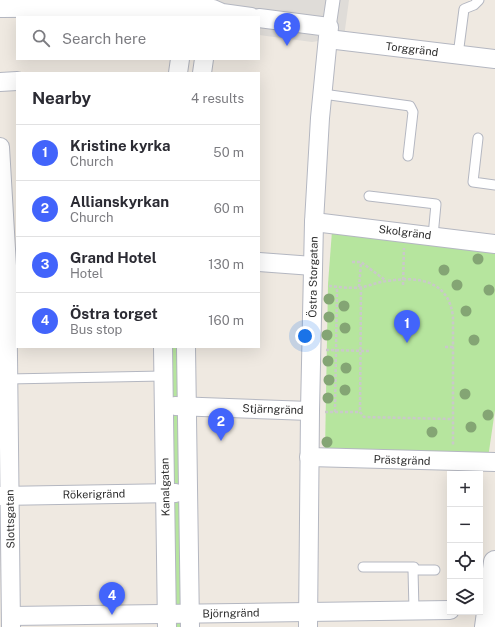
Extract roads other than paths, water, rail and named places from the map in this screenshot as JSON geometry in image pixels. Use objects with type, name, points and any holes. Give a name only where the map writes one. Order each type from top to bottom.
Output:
[{"type":"street","name":"Östra Storgatan","points":[[308,619],[309,457],[318,411],[314,222],[323,94],[333,0]]},
{"type":"street","points":[[0,8],[175,7],[184,13],[213,9],[222,13],[244,16]]},
{"type":"street","name":"Torggränd","points":[[260,18],[329,33],[458,55],[495,59]]},
{"type":"street","points":[[178,72],[180,60]]},
{"type":"street","points":[[202,72],[204,60]]},
{"type":"street","points":[[0,82],[16,81]]},
{"type":"street","name":"Slottsgatan","points":[[0,147],[8,266],[8,379],[5,496],[11,621]]},
{"type":"street","name":"Skolgränd","points":[[314,222],[495,244]]},
{"type":"street","points":[[260,262],[314,266]]},
{"type":"street","name":"Kanalgatan","points":[[163,348],[167,620]]},
{"type":"street","points":[[186,348],[190,620]]},
{"type":"street","name":"Stjärngränd","points":[[164,406],[318,411]]},
{"type":"street","name":"Prästgränd","points":[[309,457],[495,462]]},
{"type":"street","name":"Rökerigränd","points":[[5,496],[188,493]]},
{"type":"street","points":[[485,615],[495,562]]},
{"type":"street","name":"Björngränd","points":[[11,621],[308,619],[414,610],[447,610]]},
{"type":"lane","points":[[458,55],[464,9],[461,8],[461,0]]},
{"type":"lane","points":[[464,9],[474,5],[479,0]]},
{"type":"lane","points":[[323,94],[410,106],[413,112],[408,156]]},
{"type":"lane","points":[[478,138],[473,182],[495,185]]},
{"type":"lane","points":[[369,196],[436,204],[432,236]]},
{"type":"lane","points":[[8,379],[163,376]]},
{"type":"lane","points":[[363,567],[414,567],[414,610]]},
{"type":"lane","points":[[413,570],[435,570]]},
{"type":"place","name":"Grand Hotel","points":[[287,46]]},
{"type":"place","name":"Kristine kyrka","points":[[407,343]]},
{"type":"place","name":"Allianskyrkan","points":[[221,441]]},
{"type":"place","name":"Östra torget","points":[[112,615]]}]
